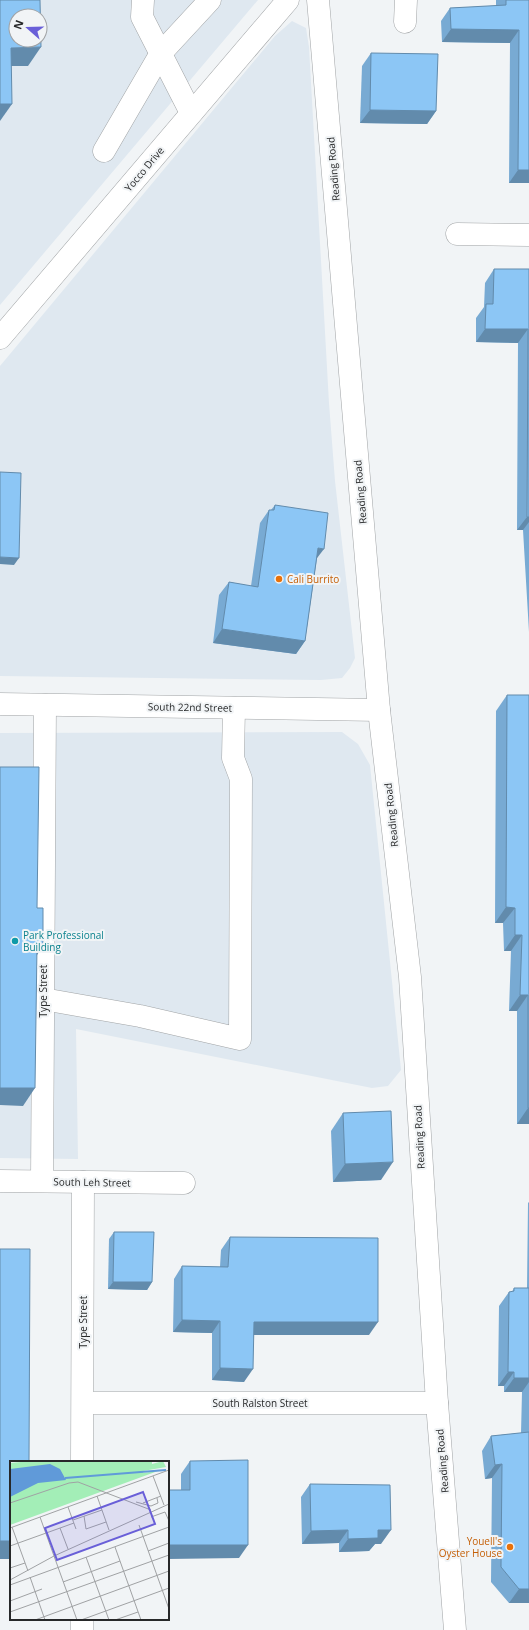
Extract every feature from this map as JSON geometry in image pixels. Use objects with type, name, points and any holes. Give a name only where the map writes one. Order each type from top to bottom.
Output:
[{"type":"street","points":[[144,0],[142,17],[192,113]]},
{"type":"street","points":[[104,151],[161,54],[210,0]]},
{"type":"street","name":"Yocco Drive","points":[[0,338],[288,0]]},
{"type":"street","name":"Reading Road","points":[[318,0],[379,710],[410,977],[437,1403],[455,1630]]},
{"type":"street","points":[[405,22],[406,0]]},
{"type":"street","points":[[457,234],[529,235]]},
{"type":"street","name":"South 22nd Street","points":[[0,704],[379,710]]},
{"type":"street","name":"Type Street","points":[[42,1181],[45,705]]},
{"type":"street","points":[[43,999],[140,1016],[240,1039],[241,779],[233,758],[234,708]]},
{"type":"street","name":"South Leh Street","points":[[0,1181],[184,1183]]},
{"type":"street","name":"Type Street","points":[[82,1461],[83,1182]]},
{"type":"street","name":"South Ralston Street","points":[[82,1403],[437,1403]]},
{"type":"shaded area","points":[[0,0],[258,0],[0,305]]},
{"type":"shaded area","points":[[292,21],[306,28],[309,47],[329,403],[335,481],[355,658],[350,668],[342,678],[321,680],[0,676],[0,366],[275,36]]},
{"type":"shaded area","points":[[342,732],[358,744],[370,765],[401,1070],[388,1086],[372,1088],[76,1029],[78,1159],[0,1158],[0,733]]},
{"type":"building","points":[[0,0],[40,0],[40,8],[8,8],[8,48],[11,48],[12,104],[0,104]]},
{"type":"building","points":[[506,0],[529,0],[529,170],[518,170],[519,30],[451,29],[450,8],[506,5]]},
{"type":"building","points":[[371,53],[438,54],[436,111],[370,110]]},
{"type":"building","points":[[494,269],[529,269],[529,517],[527,517],[528,329],[485,329],[486,304],[493,304]]},
{"type":"building","points":[[0,472],[21,473],[19,558],[0,557]]},
{"type":"building","name":"Cali Burrito","points":[[275,505],[328,513],[324,549],[318,548],[305,641],[222,629],[229,582],[258,587],[269,510],[274,510]]},
{"type":"building","points":[[507,695],[529,695],[529,1108],[528,995],[520,995],[522,935],[515,935],[515,908],[506,907]]},
{"type":"building","name":"Park Professional Building","points":[[0,767],[39,767],[37,908],[43,908],[43,946],[37,946],[35,1088],[0,1088]]},
{"type":"building","points":[[391,1111],[393,1162],[345,1164],[343,1113]]},
{"type":"building","points":[[114,1232],[154,1232],[152,1282],[113,1282]]},
{"type":"building","points":[[230,1237],[378,1238],[378,1322],[254,1322],[253,1369],[220,1368],[220,1321],[182,1320],[182,1266],[228,1267]]},
{"type":"building","points":[[0,1249],[30,1249],[29,1461],[10,1461],[10,1541],[0,1541]]},
{"type":"building","points":[[514,1288],[529,1288],[529,1378],[514,1378],[514,1372],[508,1372],[509,1292],[514,1291]]},
{"type":"building","points":[[529,1432],[529,1589],[519,1589],[501,1567],[502,1464],[495,1465],[491,1436]]},
{"type":"building","points":[[248,1460],[248,1545],[169,1545],[169,1490],[190,1490],[190,1461]]},
{"type":"building","points":[[310,1484],[390,1485],[391,1530],[378,1530],[378,1538],[348,1539],[348,1530],[311,1531]]},
{"type":"place","name":"Cali Burrito","points":[[279,579]]},
{"type":"place","name":"Park Professional Building","points":[[15,941]]},
{"type":"place","name":"Youell's Oyster House","points":[[510,1547]]}]
